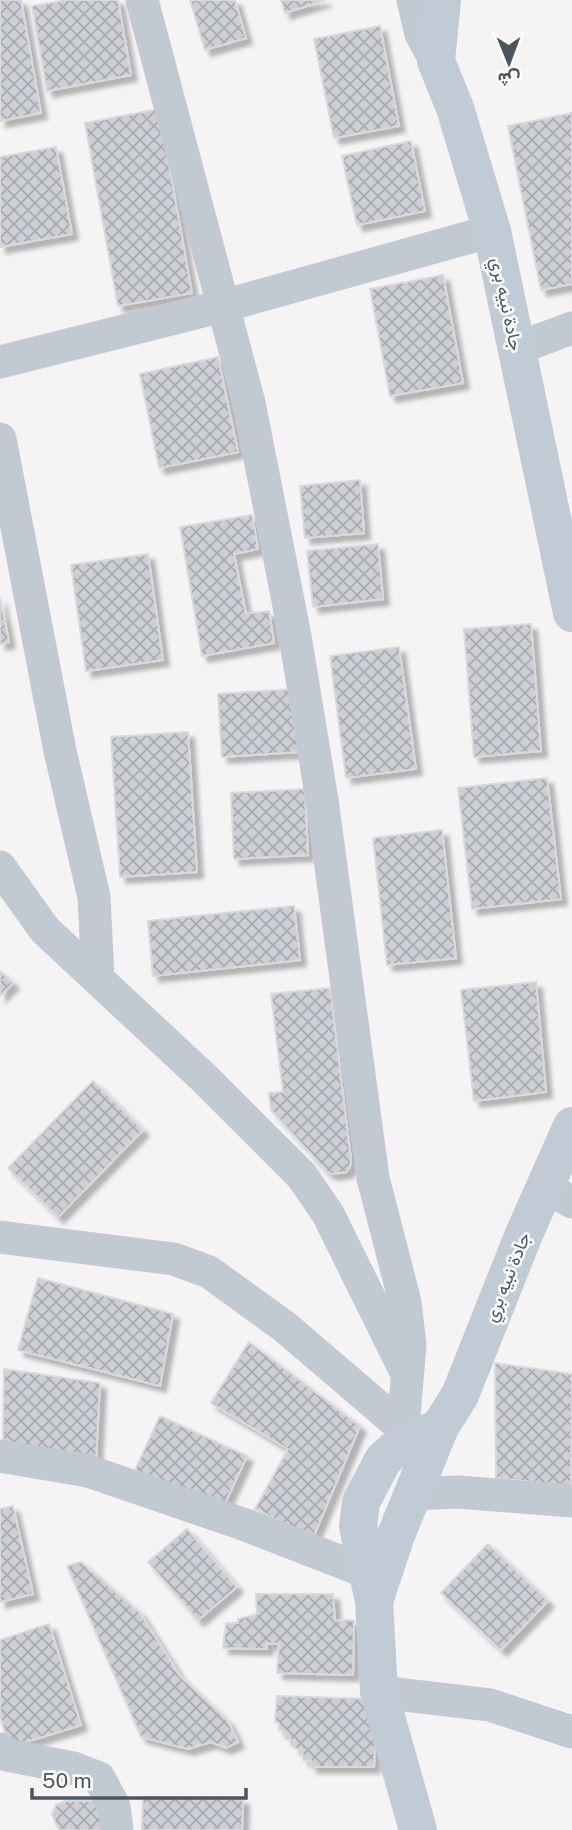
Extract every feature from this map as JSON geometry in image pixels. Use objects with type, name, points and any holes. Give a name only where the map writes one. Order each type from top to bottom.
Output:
[{"type":"street","points":[[142,0],[249,403],[295,636],[322,800],[373,1178],[405,1302],[410,1345],[408,1376],[419,1432]]},
{"type":"street","points":[[413,0],[421,34],[436,61]]},
{"type":"street","name":"جادة نبيه بري","points":[[442,0],[436,61],[455,108],[492,231],[572,613]]},
{"type":"street","points":[[0,362],[223,306],[492,231]]},
{"type":"street","points":[[516,349],[572,328]]},
{"type":"street","points":[[0,439],[60,751],[94,897],[98,978]]},
{"type":"street","points":[[0,867],[45,930],[256,1127],[302,1176],[328,1214],[408,1376]]},
{"type":"street","name":"جادة نبيه بري","points":[[418,1830],[379,1692],[370,1586],[358,1525],[361,1502],[383,1460],[460,1395],[524,1234],[559,1195],[572,1126]]},
{"type":"street","points":[[0,1237],[174,1259],[209,1272],[285,1326],[419,1432]]},
{"type":"street","name":"جادة نبيه بري","points":[[370,1586],[412,1494],[419,1432]]},
{"type":"street","points":[[0,1456],[88,1471],[243,1524],[370,1586]]},
{"type":"street","points":[[412,1494],[458,1492],[572,1501]]},
{"type":"street","points":[[379,1692],[490,1705],[572,1732]]},
{"type":"street","points":[[0,1749],[7,1755],[73,1769],[99,1778],[114,1805],[117,1830]]},
{"type":"building","points":[[0,0],[21,0],[41,113],[0,121]]},
{"type":"building","points":[[67,0],[118,0],[131,75],[47,91],[32,6]]},
{"type":"building","points":[[190,0],[235,0],[246,38],[205,50]]},
{"type":"building","points":[[281,0],[326,0],[285,13]]},
{"type":"building","points":[[380,26],[399,126],[334,138],[314,39]]},
{"type":"building","points":[[159,109],[192,293],[118,306],[85,123]]},
{"type":"building","points":[[572,113],[572,284],[541,290],[508,126]]},
{"type":"building","points":[[411,141],[425,211],[357,225],[342,156]]},
{"type":"building","points":[[56,147],[72,234],[0,247],[0,157]]},
{"type":"building","points":[[443,275],[463,383],[390,396],[370,289]]},
{"type":"building","points":[[218,357],[238,452],[159,468],[140,374]]},
{"type":"building","points":[[360,480],[364,533],[305,538],[300,486]]},
{"type":"building","points":[[252,515],[258,549],[234,554],[246,614],[269,611],[274,643],[202,656],[180,527]]},
{"type":"building","points":[[378,544],[383,599],[313,607],[307,551]]},
{"type":"building","points":[[148,554],[163,660],[86,671],[71,565]]},
{"type":"building","points":[[0,598],[9,642],[0,644]]},
{"type":"building","points":[[531,624],[541,751],[474,757],[464,629]]},
{"type":"building","points":[[399,647],[416,769],[346,778],[330,656]]},
{"type":"building","points":[[294,689],[298,752],[222,757],[218,694]]},
{"type":"building","points":[[188,732],[197,872],[120,877],[111,737]]},
{"type":"building","points":[[547,778],[561,899],[472,909],[458,788]]},
{"type":"building","points":[[305,789],[308,855],[234,859],[231,793]]},
{"type":"building","points":[[442,830],[456,958],[387,965],[373,838]]},
{"type":"building","points":[[294,906],[300,960],[153,976],[148,921]]},
{"type":"building","points":[[0,971],[13,983],[0,996]]},
{"type":"building","points":[[536,982],[546,1092],[474,1101],[461,990]]},
{"type":"building","points":[[330,988],[351,1160],[346,1172],[332,1174],[327,1172],[271,1110],[269,1093],[283,1092],[271,994]]},
{"type":"building","points":[[93,1081],[143,1130],[58,1217],[8,1168]]},
{"type":"building","points":[[38,1278],[173,1314],[160,1386],[18,1350]]},
{"type":"building","points":[[249,1342],[360,1426],[313,1538],[255,1509],[288,1449],[211,1403]]},
{"type":"building","points":[[495,1363],[572,1374],[571,1486],[496,1478]]},
{"type":"building","points":[[4,1369],[100,1383],[96,1461],[3,1450]]},
{"type":"building","points":[[160,1416],[247,1456],[222,1510],[135,1470]]},
{"type":"building","points":[[13,1506],[33,1594],[0,1602],[0,1509]]},
{"type":"building","points":[[187,1529],[237,1587],[198,1620],[148,1562]]},
{"type":"building","points":[[488,1544],[548,1601],[501,1650],[441,1593]]},
{"type":"building","points":[[81,1562],[140,1613],[180,1676],[228,1721],[238,1742],[226,1748],[211,1742],[188,1749],[141,1737],[67,1566]]},
{"type":"building","points":[[256,1594],[333,1594],[335,1621],[354,1620],[353,1675],[277,1673],[279,1644],[266,1643],[267,1649],[223,1648],[226,1623],[238,1623],[238,1619],[257,1614]]},
{"type":"building","points":[[49,1624],[81,1725],[10,1747],[0,1717],[0,1640]]},
{"type":"building","points":[[277,1696],[370,1699],[376,1719],[374,1767],[311,1767],[311,1761],[303,1760],[302,1750],[294,1748],[294,1740],[286,1739],[286,1731],[279,1730],[279,1723],[275,1722]]},
{"type":"building","points":[[143,1797],[243,1799],[242,1830],[142,1830]]},
{"type":"building","points":[[66,1801],[100,1801],[113,1830],[59,1830],[52,1814],[56,1805]]}]
